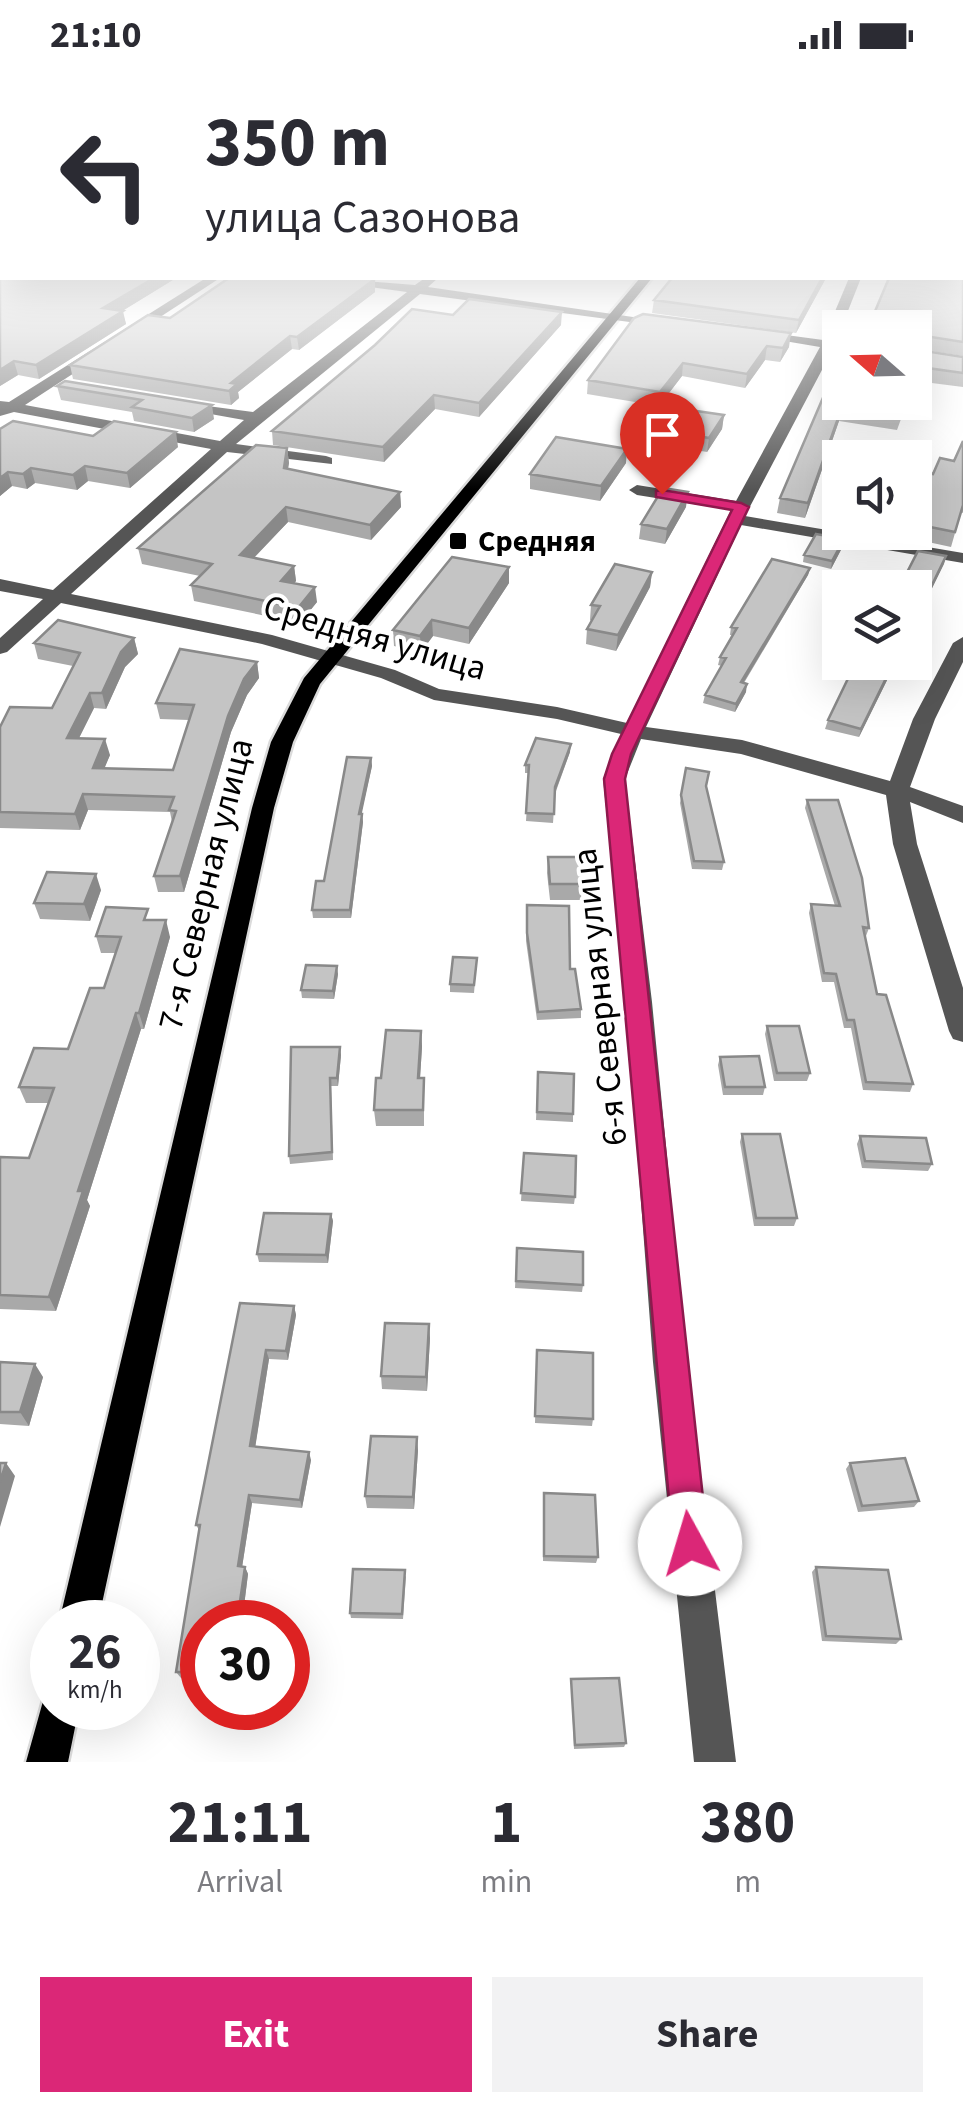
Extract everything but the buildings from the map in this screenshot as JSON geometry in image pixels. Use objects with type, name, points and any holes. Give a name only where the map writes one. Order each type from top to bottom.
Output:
[{"type":"main road","name":"7-я Северная улица","points":[[83,1600],[263,808],[300,700],[600,332]]},
{"type":"main road","points":[[47,1762],[54,1730]]},
{"type":"street","points":[[4,409],[129,332]]},
{"type":"street","points":[[0,648],[256,417],[362,332]]},
{"type":"street","points":[[739,333],[822,344]]},
{"type":"street","name":"6-я Северная улица","points":[[716,1762],[670,1362],[639,1002],[614,779],[738,513],[822,367]]},
{"type":"street","points":[[50,382],[69,386]]},
{"type":"street","points":[[162,401],[256,417]]},
{"type":"street","points":[[4,409],[326,461]]},
{"type":"street","points":[[637,490],[963,558]]},
{"type":"street","name":"Средняя улица","points":[[0,585],[180,620],[332,657],[388,674],[434,694],[558,712],[670,739],[742,747],[934,801],[963,815]]},
{"type":"street","points":[[963,642],[924,719],[897,793],[905,844],[963,1031]]},
{"type":"place","name":"Средняя","points":[[458,541]]},
{"type":"route","points":[[662,494],[741,507],[622,754],[614,779],[690,1544]]}]
